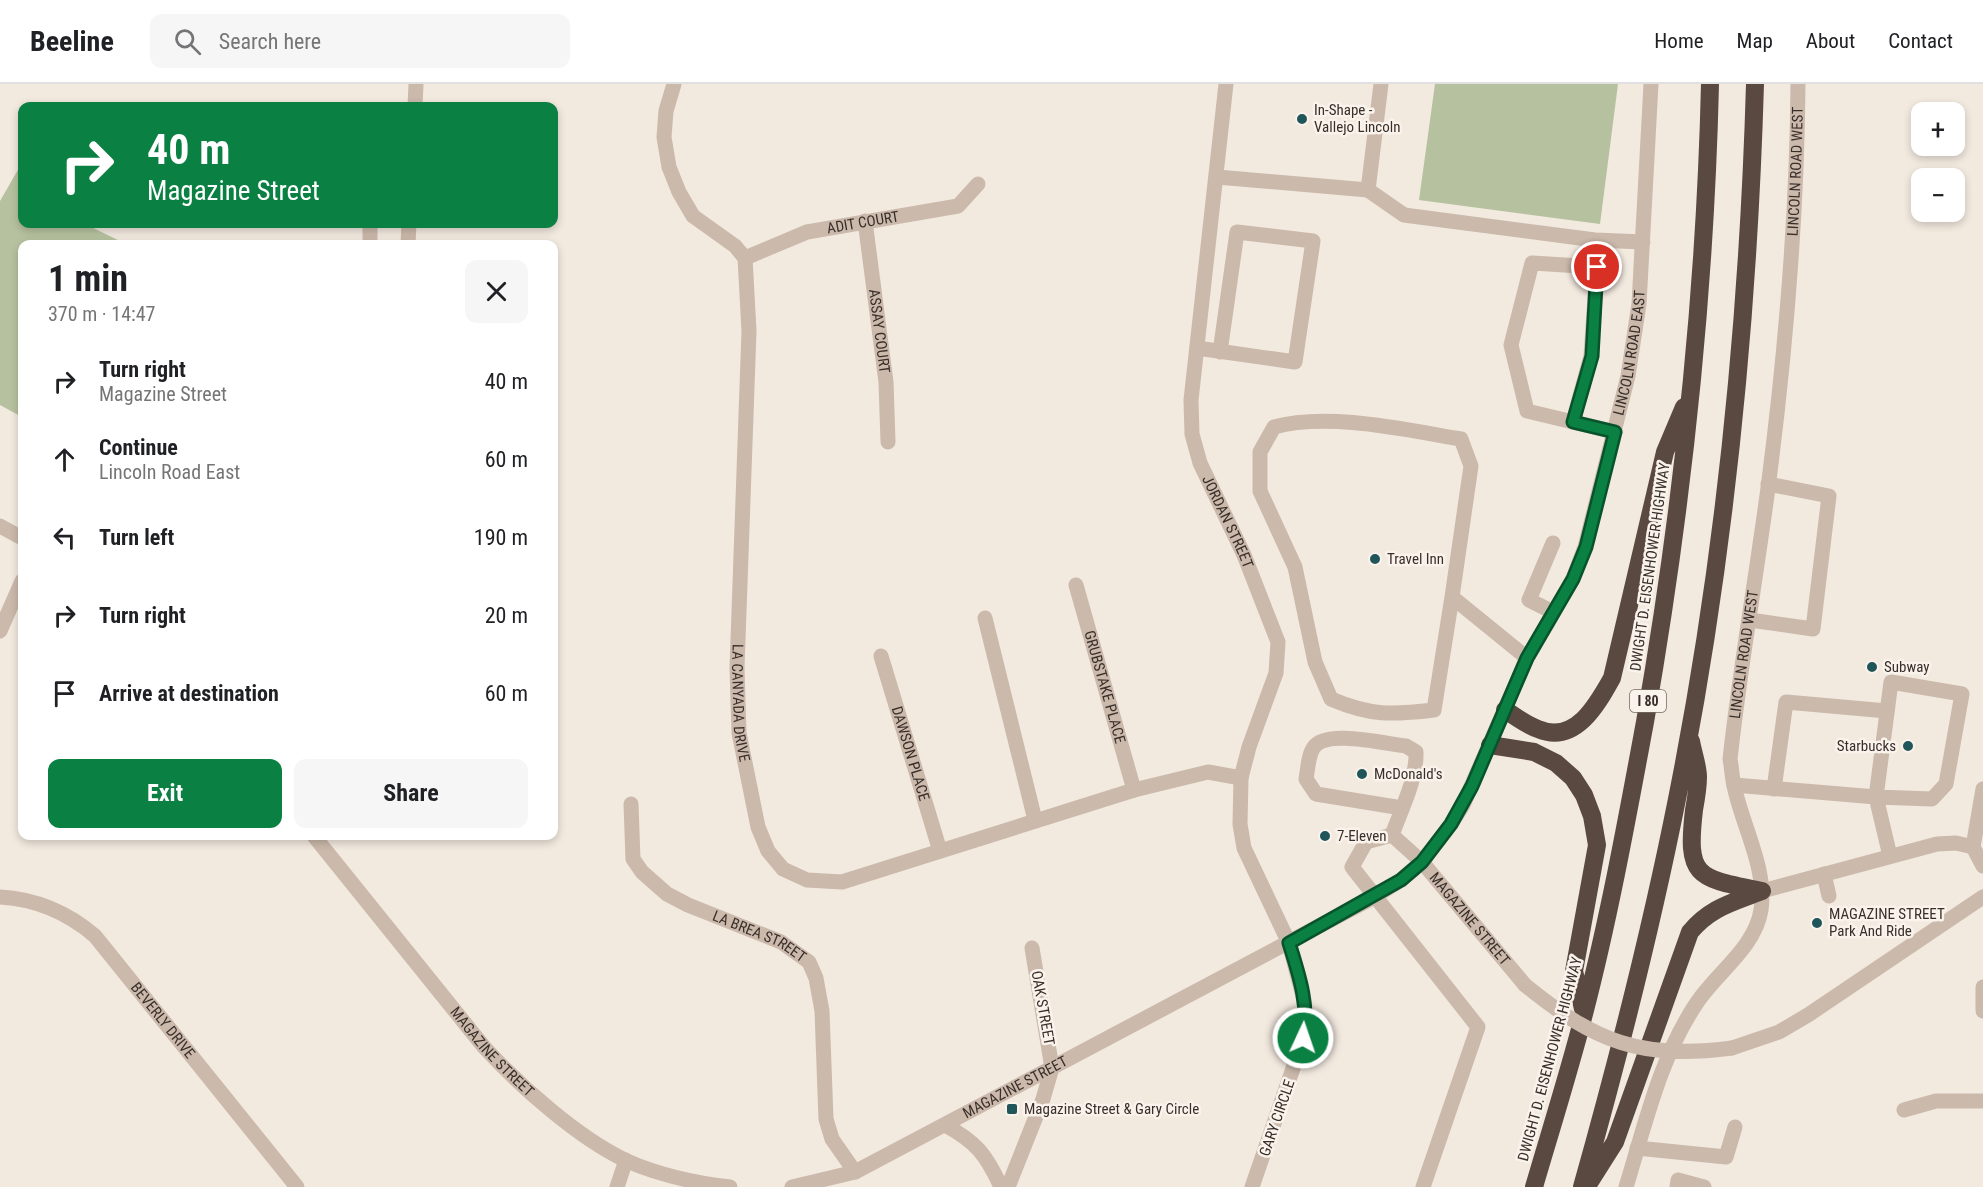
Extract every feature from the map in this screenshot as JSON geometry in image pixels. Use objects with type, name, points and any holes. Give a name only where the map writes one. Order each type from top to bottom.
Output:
[{"type":"highway","name":"DWIGHT D. EISENHOWER HIGHWAY","points":[[1534,1187],[1584,1013],[1620,852],[1661,628],[1692,386],[1705,232],[1710,84]]},
{"type":"highway","points":[[1584,1187],[1644,952],[1689,734],[1714,581],[1736,392],[1749,233],[1755,84]]},
{"type":"highway","points":[[1504,710],[1538,730],[1563,732],[1584,721],[1597,705],[1612,678],[1665,452],[1692,386]]},
{"type":"highway","points":[[1689,734],[1698,777],[1690,843],[1692,860],[1703,874],[1762,891]]},
{"type":"highway","points":[[1490,745],[1534,752],[1556,763],[1578,786],[1592,816],[1597,845],[1574,971],[1584,1013]]},
{"type":"highway","points":[[1584,1187],[1615,1142],[1638,1071],[1690,932],[1703,916],[1716,908],[1762,891]]},
{"type":"street","points":[[415,102],[416,84]]},
{"type":"street","points":[[674,84],[666,111],[664,137],[669,167],[679,192],[693,216],[735,246],[745,258]]},
{"type":"street","name":"JORDAN STREET","points":[[1226,84],[1191,400],[1192,434],[1200,463],[1244,555],[1278,642],[1276,673],[1249,747],[1241,778],[1240,824],[1244,848],[1289,943]]},
{"type":"street","points":[[1368,190],[1381,84]]},
{"type":"street","name":"LINCOLN ROAD EAST","points":[[1422,862],[1451,824],[1490,745],[1527,658],[1573,579],[1586,547],[1628,376],[1637,314],[1652,84]]},
{"type":"street","name":"LINCOLN ROAD WEST","points":[[1626,1187],[1658,1083],[1680,1033],[1697,1003],[1746,944],[1761,912],[1762,891],[1757,862],[1734,785],[1730,759],[1768,484],[1790,253],[1798,84]]},
{"type":"street","points":[[1217,177],[1368,190],[1404,215],[1595,240],[1643,242]]},
{"type":"street","name":"ADIT COURT","points":[[745,258],[807,232],[958,206],[978,184]]},
{"type":"street","name":"ASSAY COURT","points":[[865,221],[886,382],[888,442]]},
{"type":"street","points":[[1197,348],[1220,352],[1295,362],[1313,241],[1237,232],[1220,352]]},
{"type":"street","name":"LA CANYADA DRIVE","points":[[745,258],[749,331],[736,668],[739,733],[758,827],[768,851],[783,869],[807,880],[842,882],[1134,790],[1208,772],[1241,778]]},
{"type":"street","points":[[1573,422],[1592,356],[1597,267],[1532,263],[1511,345],[1527,411],[1573,422],[1615,432]]},
{"type":"street","points":[[1295,421],[1375,425],[1461,439],[1471,466],[1452,597],[1434,710],[1397,714],[1361,712],[1331,699],[1315,662],[1295,567],[1260,491],[1260,452],[1274,427],[1295,421]]},
{"type":"street","points":[[1750,620],[1813,628],[1829,496],[1768,484]]},
{"type":"street","points":[[0,526],[18,536]]},
{"type":"street","points":[[1553,543],[1529,600],[1553,612]]},
{"type":"street","name":"GRUBSTAKE PLACE","points":[[1076,585],[1134,790]]},
{"type":"street","points":[[0,631],[18,590]]},
{"type":"street","points":[[1452,597],[1527,658]]},
{"type":"street","points":[[985,618],[1035,820]]},
{"type":"street","name":"DAWSON PLACE","points":[[881,656],[940,852]]},
{"type":"street","points":[[1734,785],[1876,797],[1932,799],[1946,784],[1962,694],[1891,682],[1876,797],[1890,856]]},
{"type":"street","points":[[1774,789],[1786,702],[1887,711]]},
{"type":"street","points":[[1392,836],[1402,808],[1417,765],[1416,752],[1406,746],[1331,737],[1324,738],[1313,747],[1306,779],[1316,794],[1402,808]]},
{"type":"street","points":[[1983,789],[1973,847],[1983,866]]},
{"type":"street","name":"LA BREA STREET","points":[[630,804],[633,859],[642,872],[667,894],[687,905],[781,942],[809,962],[816,978],[822,1011],[826,1119],[832,1139],[855,1172]]},
{"type":"street","points":[[1392,836],[1422,862]]},
{"type":"street","points":[[1392,836],[1366,842],[1352,867],[1478,1028],[1423,1187]]},
{"type":"street","name":"MAGAZINE STREET","points":[[317,840],[508,1074],[581,1132],[626,1160],[704,1184],[730,1187]]},
{"type":"street","points":[[1762,891],[1937,844],[1956,843],[1973,847]]},
{"type":"street","name":"MAGAZINE STREET","points":[[792,1187],[855,1172],[1374,897],[1401,880],[1422,862],[1525,985],[1576,1024],[1595,1035],[1664,1053],[1732,1048],[1779,1032],[1808,1015],[1983,897]]},
{"type":"street","points":[[1824,874],[1829,896]]},
{"type":"street","name":"BEVERLY DRIVE","points":[[0,897],[16,897],[54,908],[74,918],[95,936],[297,1187]]},
{"type":"street","name":"GARY CIRCLE","points":[[1252,1187],[1299,1051],[1306,1024],[1304,1000],[1289,943]]},
{"type":"street","name":"OAK STREET","points":[[1032,948],[1052,1068]]},
{"type":"street","points":[[1983,987],[1983,1011]]},
{"type":"street","points":[[1008,1187],[1043,1099],[1052,1068]]},
{"type":"street","points":[[1904,1110],[1936,1101],[1983,1101]]},
{"type":"street","points":[[945,1125],[971,1140],[992,1166],[1001,1187]]},
{"type":"street","points":[[1638,1148],[1726,1157],[1735,1126]]},
{"type":"street","points":[[617,1187],[626,1160]]},
{"type":"street","points":[[1677,1187],[1678,1180],[1704,1187]]},
{"type":"green space","points":[[1435,84],[1618,84],[1600,224],[1419,200]]},
{"type":"green space","points":[[18,170],[18,228],[93,228],[118,240],[18,240],[18,415],[0,405],[0,201]]},
{"type":"place","name":"In-Shape - Vallejo Lincoln","points":[[1302,119]]},
{"type":"place","name":"Travel Inn","points":[[1375,559]]},
{"type":"place","name":"Subway","points":[[1872,667]]},
{"type":"place","name":"Starbucks","points":[[1908,746]]},
{"type":"place","name":"McDonald's","points":[[1362,774]]},
{"type":"place","name":"7-Eleven","points":[[1325,836]]},
{"type":"place","name":"MAGAZINE STREET Park And Ride","points":[[1817,923]]},
{"type":"place","name":"Magazine Street & Gary Circle","points":[[1012,1109]]},
{"type":"route","points":[[1303,1038],[1306,1024],[1304,1000],[1289,943],[1401,880],[1438,844],[1472,786],[1527,658],[1573,579],[1586,547],[1615,432],[1573,422],[1592,356],[1597,267]]}]
